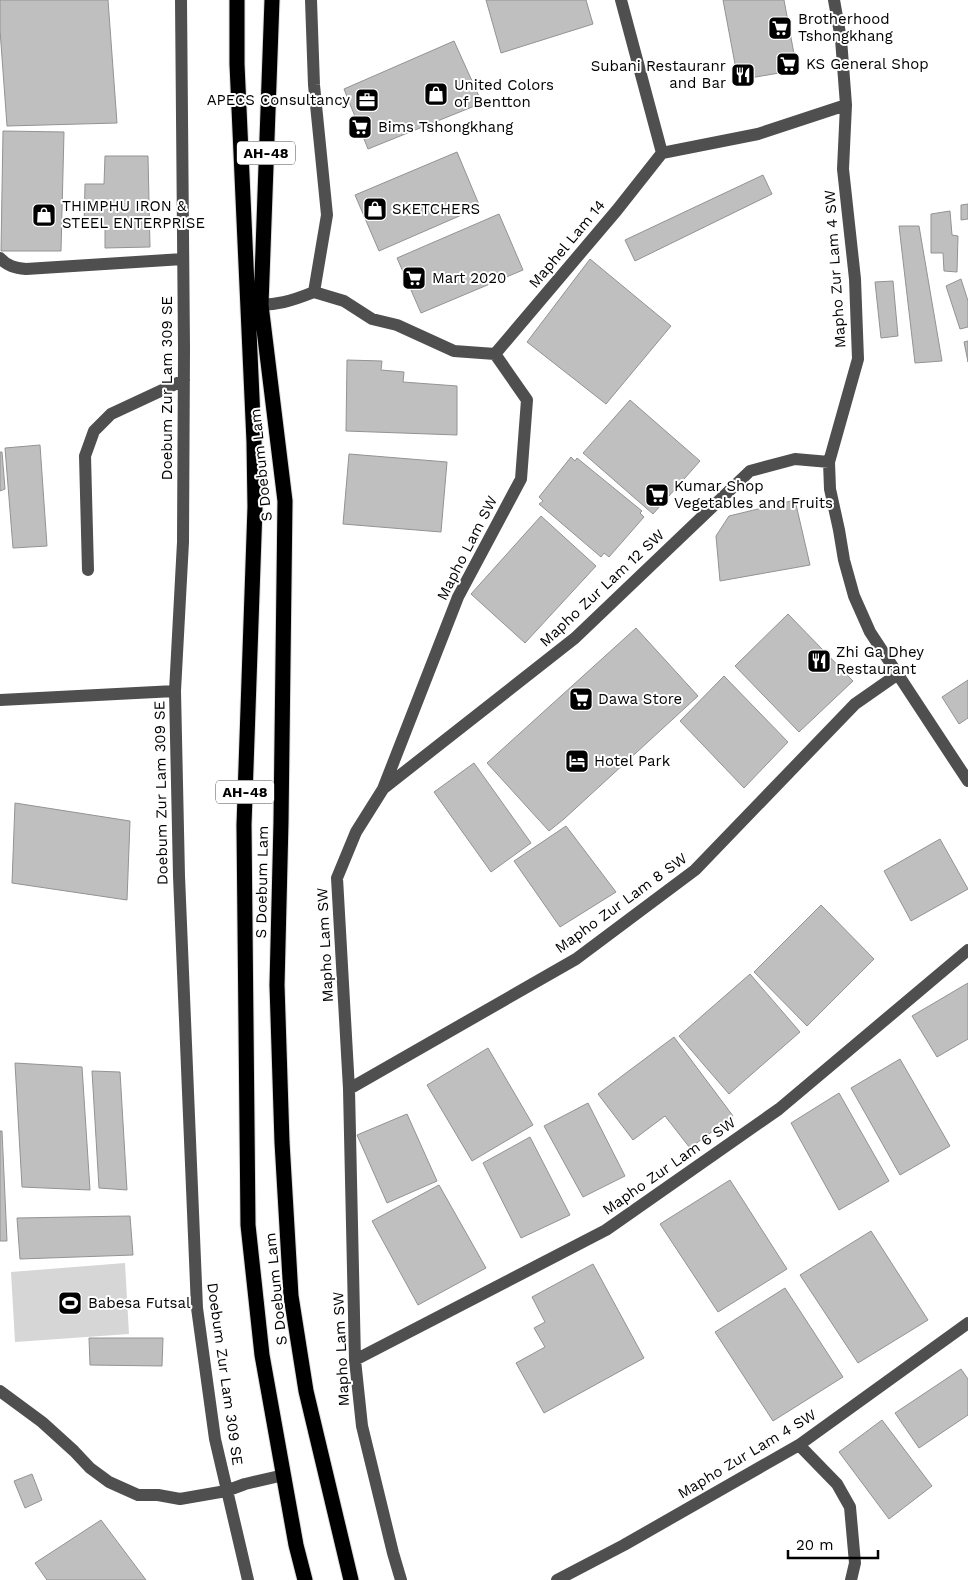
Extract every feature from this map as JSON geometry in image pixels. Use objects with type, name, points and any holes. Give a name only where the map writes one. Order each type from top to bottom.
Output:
[{"type":"highway","name":"S Doebum Lam","points":[[237,0],[237,64],[244,211],[254,304],[285,501],[277,985],[282,1142],[291,1296],[306,1391],[351,1580]]},
{"type":"highway","name":"S Doebum Lam","points":[[272,0],[254,304],[255,507],[244,825],[248,1225],[262,1355],[296,1545],[305,1580]]},
{"type":"street","name":"Doebum Zur Lam 309 SE","points":[[181,0],[184,380],[183,542],[175,691],[179,876],[197,1308],[214,1439],[248,1580]]},
{"type":"street","points":[[311,0],[314,85],[327,215],[314,292]]},
{"type":"street","points":[[621,0],[662,153],[758,134],[846,105]]},
{"type":"street","name":"Mapho Zur Lam 4 SW","points":[[834,0],[841,39],[846,105],[843,169],[855,279],[858,359],[829,462],[830,489],[844,560],[854,596],[870,632],[968,781]]},
{"type":"street","name":"Maphel Lam 14","points":[[495,354],[617,210],[662,153]]},
{"type":"street","points":[[0,258],[5,264],[15,268],[26,269],[183,260]]},
{"type":"street","points":[[254,304],[288,302],[314,292],[344,301],[372,319],[397,325],[454,350],[495,354]]},
{"type":"street","name":"Mapho Lam SW","points":[[401,1580],[392,1553],[362,1426],[355,1360],[349,1089],[337,878],[356,832],[383,789],[458,597],[522,479],[527,400],[495,354]]},
{"type":"street","points":[[88,570],[85,456],[94,431],[111,414],[184,380]]},
{"type":"street","name":"Mapho Zur Lam 12 SW","points":[[383,789],[575,638],[750,471],[795,459],[829,462]]},
{"type":"street","name":"Mapho Zur Lam 8 SW","points":[[349,1089],[576,959],[695,870],[855,704],[898,674]]},
{"type":"street","points":[[0,700],[175,691]]},
{"type":"street","name":"Mapho Zur Lam 6 SW","points":[[355,1360],[606,1230],[779,1109],[968,950]]},
{"type":"street","name":"Mapho Zur Lam 4 SW","points":[[557,1580],[624,1545],[799,1445],[968,1323]]},
{"type":"street","points":[[0,1392],[42,1422],[90,1468],[109,1482],[138,1495],[180,1499],[226,1491],[245,1484],[284,1475]]},
{"type":"street","points":[[799,1445],[837,1484],[850,1508],[855,1563],[851,1580]]},
{"type":"shaded area","name":"Babesa Futsal","points":[[125,1263],[129,1334],[15,1342],[11,1272]]},
{"type":"building","points":[[0,0],[108,0],[117,123],[7,126],[0,30]]},
{"type":"building","points":[[486,0],[586,0],[593,24],[501,53]]},
{"type":"building","points":[[723,0],[784,0],[797,70],[738,80]]},
{"type":"building","points":[[454,41],[482,103],[368,149],[344,89]]},
{"type":"building","points":[[3,131],[64,132],[61,251],[1,251]]},
{"type":"building","points":[[457,152],[480,207],[379,251],[355,195]]},
{"type":"building","points":[[105,156],[148,156],[150,247],[105,248],[105,227],[84,228],[85,184],[104,184]]},
{"type":"building","points":[[763,175],[772,194],[635,261],[625,240]]},
{"type":"building","points":[[968,204],[968,219],[961,220],[961,205]]},
{"type":"building","points":[[950,211],[952,235],[958,236],[957,272],[944,271],[943,253],[931,253],[931,214]]},
{"type":"building","points":[[499,214],[523,270],[421,313],[397,258]]},
{"type":"building","points":[[899,226],[919,226],[942,361],[915,363]]},
{"type":"building","points":[[590,259],[671,326],[606,404],[527,342]]},
{"type":"building","points":[[961,279],[968,301],[968,327],[960,329],[946,286]]},
{"type":"building","points":[[893,281],[898,336],[881,338],[875,282]]},
{"type":"building","points":[[968,341],[968,362],[964,342]]},
{"type":"building","points":[[347,360],[382,361],[381,370],[404,372],[403,382],[457,386],[457,435],[346,431]]},
{"type":"building","points":[[630,400],[700,461],[653,514],[583,453]]},
{"type":"building","points":[[40,445],[47,546],[13,548],[5,448]]},
{"type":"building","points":[[0,452],[2,452],[5,489],[0,491]]},
{"type":"building","points":[[349,454],[447,462],[441,532],[343,524]]},
{"type":"building","points":[[571,457],[575,461],[577,458],[642,511],[640,513],[644,517],[609,557],[604,553],[601,557],[539,504],[543,501],[539,497]]},
{"type":"building","points":[[795,500],[810,565],[720,581],[716,536],[729,516]]},
{"type":"building","points":[[541,516],[596,566],[525,643],[471,594]]},
{"type":"building","points":[[788,614],[853,681],[799,732],[735,666]]},
{"type":"building","points":[[636,628],[698,696],[549,831],[487,763]]},
{"type":"building","points":[[724,676],[788,742],[744,788],[680,721]]},
{"type":"building","points":[[968,680],[968,718],[959,724],[942,697]]},
{"type":"building","points":[[474,763],[531,843],[491,872],[434,792]]},
{"type":"building","points":[[15,803],[130,821],[127,900],[12,883]]},
{"type":"building","points":[[566,826],[616,892],[560,927],[514,861]]},
{"type":"building","points":[[940,839],[968,889],[911,921],[884,871]]},
{"type":"building","points":[[821,905],[874,959],[807,1026],[754,972]]},
{"type":"building","points":[[750,974],[800,1032],[729,1094],[679,1036]]},
{"type":"building","points":[[968,983],[968,1039],[937,1057],[912,1016]]},
{"type":"building","points":[[674,1037],[733,1116],[690,1148],[665,1116],[633,1140],[598,1094]]},
{"type":"building","points":[[488,1048],[533,1125],[472,1161],[427,1085]]},
{"type":"building","points":[[900,1059],[950,1146],[900,1175],[851,1088]]},
{"type":"building","points":[[15,1063],[82,1067],[90,1190],[22,1187]]},
{"type":"building","points":[[92,1071],[120,1072],[127,1190],[99,1188]]},
{"type":"building","points":[[839,1093],[889,1181],[839,1210],[791,1123]]},
{"type":"building","points":[[588,1103],[625,1176],[583,1197],[544,1126]]},
{"type":"building","points":[[407,1114],[437,1181],[387,1203],[357,1135]]},
{"type":"building","points":[[0,1131],[2,1131],[7,1241],[0,1241]]},
{"type":"building","points":[[530,1137],[570,1215],[521,1238],[483,1163]]},
{"type":"building","points":[[730,1180],[787,1269],[718,1312],[660,1224]]},
{"type":"building","points":[[439,1185],[486,1268],[418,1305],[372,1221]]},
{"type":"building","points":[[130,1216],[133,1255],[20,1259],[17,1218]]},
{"type":"building","points":[[871,1231],[928,1320],[858,1363],[800,1275]]},
{"type":"building","points":[[593,1264],[644,1358],[544,1413],[516,1363],[545,1347],[534,1328],[545,1322],[532,1297]]},
{"type":"building","points":[[785,1288],[843,1377],[773,1421],[715,1332]]},
{"type":"building","points":[[89,1338],[163,1338],[162,1366],[90,1365]]},
{"type":"building","points":[[961,1369],[968,1379],[968,1415],[919,1448],[895,1413]]},
{"type":"building","points":[[882,1420],[932,1486],[889,1519],[839,1452]]},
{"type":"building","points":[[32,1474],[42,1500],[25,1508],[14,1481]]},
{"type":"building","points":[[101,1520],[146,1580],[47,1580],[35,1563]]},
{"type":"place","name":"Brotherhood Tshongkhang","points":[[780,28]]},
{"type":"place","name":"KS General Shop","points":[[788,64]]},
{"type":"place","name":"Subani Restauranr and Bar","points":[[743,75]]},
{"type":"place","name":"United Colors of Bentton","points":[[436,94]]},
{"type":"place","name":"APECS Consultancy","points":[[367,100]]},
{"type":"place","name":"Bims Tshongkhang","points":[[360,127]]},
{"type":"place","name":"SKETCHERS","points":[[375,209]]},
{"type":"place","name":"THIMPHU IRON & STEEL ENTERPRISE","points":[[44,215]]},
{"type":"place","name":"Mart 2020","points":[[414,278]]},
{"type":"place","name":"Kumar Shop Vegetables and Fruits","points":[[657,495]]},
{"type":"place","name":"Zhi Ga Dhey Restaurant","points":[[819,661]]},
{"type":"place","name":"Dawa Store","points":[[581,699]]},
{"type":"place","name":"Hotel Park","points":[[577,761]]},
{"type":"place","name":"Babesa Futsal","points":[[70,1303]]}]
